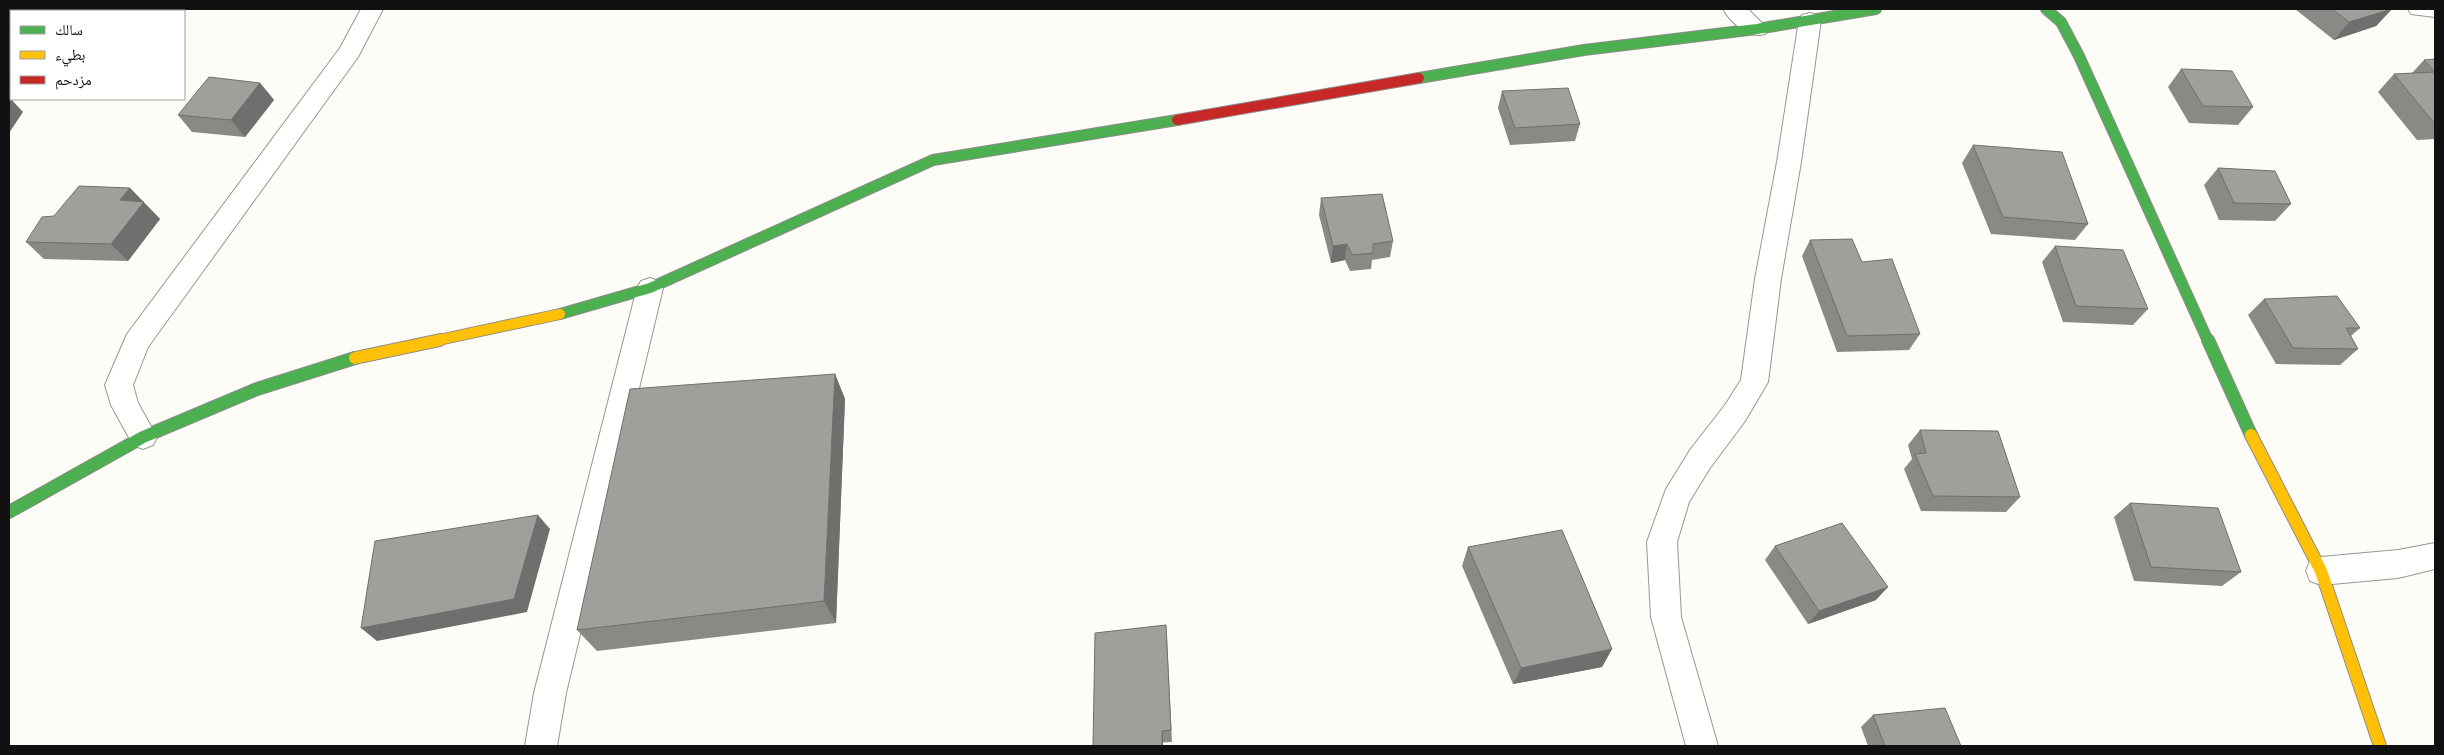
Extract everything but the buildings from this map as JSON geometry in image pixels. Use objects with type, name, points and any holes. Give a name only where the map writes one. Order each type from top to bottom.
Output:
[{"type":"street","points":[[143,437],[125,405],[118,385],[137,342],[350,51],[372,9]]},
{"type":"street","points":[[1734,9],[1757,29]]},
{"type":"street","points":[[9,512],[143,437],[257,388],[366,354],[567,313],[650,288],[933,160],[1064,140],[1584,50],[1757,29],[1876,9]]},
{"type":"street","points":[[2046,9],[2061,22],[2079,56],[2238,408],[2321,571],[2380,746]]},
{"type":"street","points":[[2419,9],[2435,10]]},
{"type":"street","points":[[1702,746],[1666,617],[1662,542],[1676,498],[1700,459],[1735,413],[1754,382],[1768,279],[1789,162],[1810,20]]},
{"type":"street","points":[[541,746],[550,693],[650,288]]},
{"type":"street","points":[[2321,571],[2398,564],[2435,556]]},
{"type":"traffic: fast","points":[[1419,78],[1584,50],[1757,29],[1876,9]]},
{"type":"traffic: fast","points":[[2046,9],[2061,22],[2079,56],[2251,435]]},
{"type":"traffic: fast","points":[[560,314],[650,288],[933,160],[1177,120]]},
{"type":"traffic: fast","points":[[9,512],[143,437],[257,389],[355,358]]},
{"type":"traffic: slow","points":[[355,358],[560,314]]},
{"type":"traffic: slow","points":[[2251,435],[2321,571],[2380,746]]},
{"type":"traffic: jam","points":[[1177,120],[1419,78]]}]
